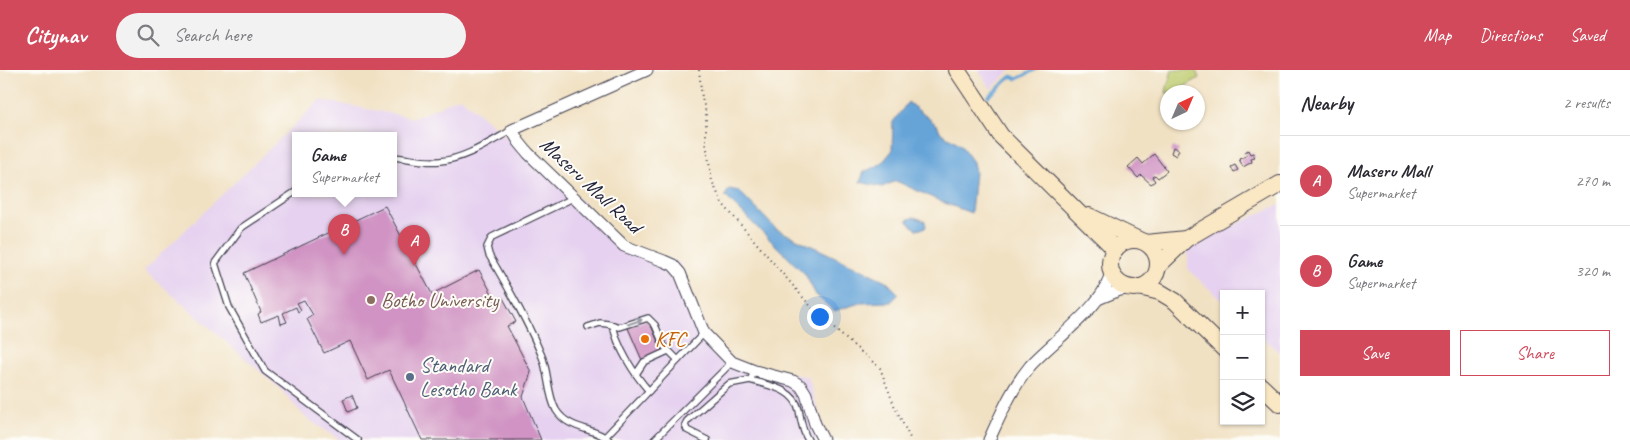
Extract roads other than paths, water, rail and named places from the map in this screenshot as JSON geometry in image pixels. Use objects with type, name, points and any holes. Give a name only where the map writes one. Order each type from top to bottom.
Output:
[{"type":"main road","points":[[956,70],[1001,136],[1115,249]]},
{"type":"main road","points":[[1136,288],[1149,282],[1153,278],[1157,267],[1186,239],[1280,184]]},
{"type":"main road","points":[[1074,207],[1143,242],[1155,253],[1157,267],[1175,302]]},
{"type":"main road","points":[[1186,239],[1143,242],[1126,241],[1115,249],[1111,255],[1110,270],[1118,282],[1136,288],[1160,292],[1175,302],[1220,345]]},
{"type":"main road","points":[[1265,390],[1280,404]]},
{"type":"street","name":"Maseru Mall Road","points":[[648,70],[512,130],[528,153],[624,246],[673,265],[680,273],[704,333],[732,362],[753,376],[793,381],[801,386],[806,394],[815,424],[823,440]]},
{"type":"street","points":[[989,440],[1013,391],[1031,366],[1098,299],[1108,285],[1110,270]]},
{"type":"street","points":[[1098,299],[1120,290],[1136,288]]},
{"type":"lane","points":[[397,158],[441,162],[484,146],[512,130]]},
{"type":"lane","points":[[292,194],[242,228],[215,262],[230,307],[265,371],[358,440]]},
{"type":"lane","points":[[573,198],[492,237],[486,247],[542,355],[556,410],[566,420],[580,428],[607,438],[704,333]]},
{"type":"lane","points":[[588,328],[600,323],[620,327],[648,318],[655,325],[664,346],[678,360]]},
{"type":"lane","points":[[613,325],[636,374],[649,391]]},
{"type":"lane","points":[[636,374],[644,362],[668,351]]},
{"type":"lane","points":[[654,440],[732,362]]},
{"type":"lane","points":[[707,440],[687,430],[687,421],[729,384],[753,376],[786,391],[792,396],[798,406],[803,429],[808,440]]},
{"type":"water","points":[[908,102],[937,125],[941,133],[960,144],[973,162],[975,172],[971,213],[896,181],[882,187],[860,182],[864,172],[881,164],[892,151],[893,122]]},
{"type":"water","points":[[729,189],[739,191],[776,229],[886,281],[899,294],[891,302],[860,303],[834,311],[816,295],[805,274],[725,196]]},
{"type":"water","points":[[914,217],[925,221],[926,227],[918,230],[912,226],[907,220]]},
{"type":"waterway","points":[[988,97],[1012,76],[1017,79],[1035,70]]},
{"type":"place","name":"Game","points":[[344,255]]},
{"type":"place","name":"Maseru Mall","points":[[414,266]]},
{"type":"place","name":"Botho University","points":[[371,300]]},
{"type":"place","name":"KFC","points":[[645,339]]},
{"type":"place","name":"Standard Lesotho Bank","points":[[410,377]]}]
